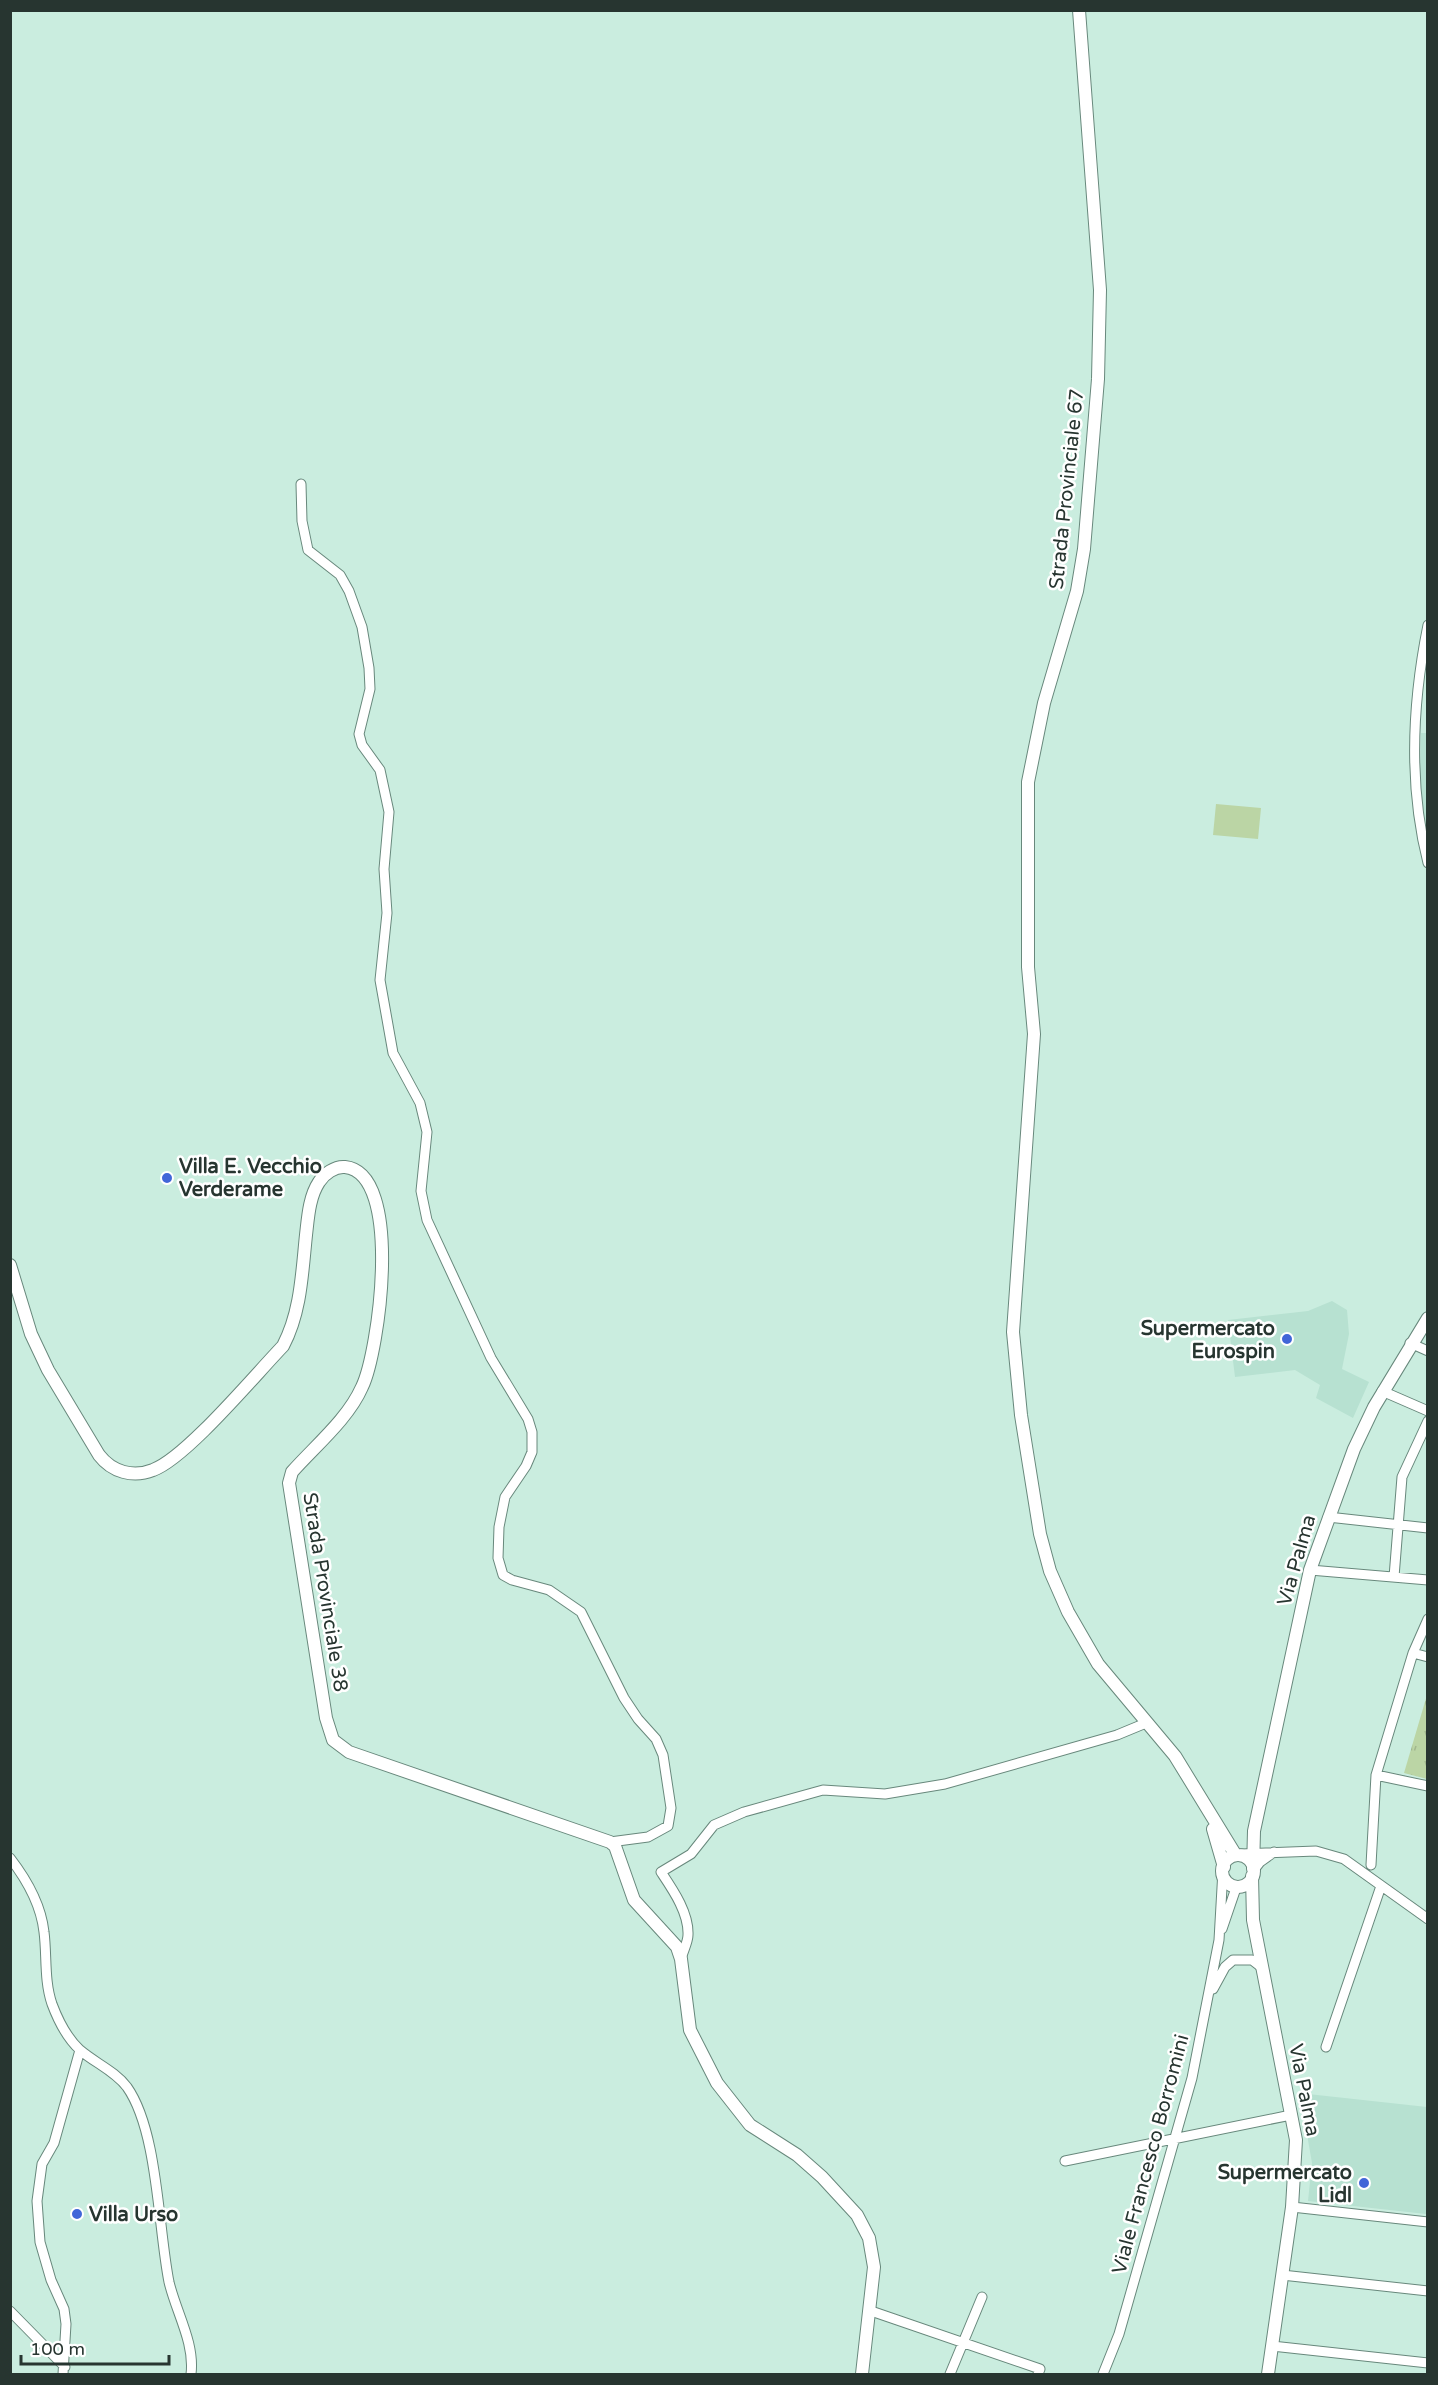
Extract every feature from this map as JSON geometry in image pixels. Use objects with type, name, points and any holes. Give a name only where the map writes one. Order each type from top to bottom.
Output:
[{"type":"street","name":"Strada Provinciale 67","points":[[1079,10],[1100,290],[1098,379],[1084,549],[1077,591],[1044,703],[1028,782],[1028,967],[1034,1034],[1013,1332],[1022,1426],[1040,1534],[1050,1571],[1068,1612],[1098,1664],[1175,1756],[1210,1817]]},
{"type":"street","points":[[301,483],[302,521],[308,550],[340,576],[350,591],[362,627],[369,668],[370,689],[359,734],[362,745],[380,770],[389,812],[384,868],[387,913],[380,980],[393,1053],[420,1103],[427,1132],[421,1191],[423,1203],[444,1260],[466,1300],[490,1358],[528,1419],[532,1432],[533,1442],[526,1466],[505,1497],[499,1527],[500,1568],[503,1575],[512,1580],[549,1590],[581,1612],[624,1698],[638,1719],[656,1739],[663,1755],[671,1808],[668,1826],[648,1837],[610,1842]]},
{"type":"street","points":[[1428,625],[1416,702],[1414,768],[1417,813],[1428,863]]},
{"type":"street","name":"Strada Provinciale 38","points":[[10,1265],[31,1334],[48,1370],[99,1455],[107,1465],[124,1473],[153,1470],[177,1456],[283,1346],[293,1327],[309,1209],[317,1185],[324,1175],[344,1167],[355,1170],[362,1176],[376,1200],[382,1250],[382,1274],[370,1365],[354,1403],[292,1472],[289,1483],[291,1509],[329,1729],[333,1740],[349,1752],[610,1842]]},
{"type":"street","name":"Via Palma","points":[[1254,1831],[1310,1570],[1354,1449],[1382,1392],[1410,1343],[1428,1318]]},
{"type":"street","points":[[1410,1343],[1428,1351]]},
{"type":"street","points":[[1382,1392],[1428,1411]]},
{"type":"street","points":[[1394,1577],[1402,1477],[1428,1420]]},
{"type":"street","points":[[1328,1517],[1428,1528]]},
{"type":"street","points":[[1310,1570],[1428,1580]]},
{"type":"street","points":[[1371,1865],[1376,1775],[1413,1653],[1428,1619]]},
{"type":"street","points":[[1413,1653],[1428,1657]]},
{"type":"street","points":[[681,1959],[688,1935],[685,1916],[673,1889],[661,1872],[691,1854],[714,1825],[744,1812],[823,1790],[885,1794],[945,1784],[1096,1741],[1146,1723]]},
{"type":"street","points":[[1376,1775],[1428,1786]]},
{"type":"street","points":[[1210,1817],[1237,1854],[1249,1857],[1253,1872]]},
{"type":"street","points":[[1210,1817],[1225,1879],[1237,1888],[1252,1920]]},
{"type":"street","points":[[1254,1831],[1260,1842],[1279,1850]]},
{"type":"street","points":[[1252,1920],[1254,1831]]},
{"type":"street","points":[[1237,1854],[1246,1845],[1254,1831]]},
{"type":"street","points":[[610,1842],[618,1852],[634,1900],[670,1937],[681,1959],[690,2030],[717,2083],[750,2125],[797,2155],[822,2176],[864,2227],[870,2238],[874,2267],[862,2374]]},
{"type":"street","points":[[1219,1940],[1237,1888],[1249,1883],[1253,1872],[1268,1855],[1279,1850]]},
{"type":"street","points":[[1219,1940],[1224,1868],[1229,1857],[1255,1851],[1316,1851],[1344,1859],[1428,1919]]},
{"type":"street","points":[[10,1858],[27,1881],[39,1908],[44,1930],[51,2002],[67,2034],[80,2050],[126,2086],[139,2108],[148,2136],[169,2283],[189,2348],[190,2374]]},
{"type":"street","points":[[1326,2047],[1381,1886]]},
{"type":"street","name":"Via Palma","points":[[1252,1920],[1296,2140],[1292,2206],[1268,2374]]},
{"type":"street","name":"Viale Francesco Borromini","points":[[1103,2374],[1119,2334],[1192,2078],[1219,1940]]},
{"type":"street","points":[[1209,1996],[1225,1967],[1233,1960],[1252,1960],[1261,1967]]},
{"type":"street","points":[[65,2372],[64,2309],[51,2280],[40,2242],[38,2201],[42,2164],[54,2143],[80,2050]]},
{"type":"street","points":[[1065,2161],[1291,2115]]},
{"type":"street","points":[[1292,2206],[1428,2222]]},
{"type":"street","points":[[1282,2275],[1428,2291]]},
{"type":"street","points":[[950,2374],[982,2297]]},
{"type":"street","points":[[10,2311],[65,2372]]},
{"type":"street","points":[[870,2316],[963,2342],[1040,2369],[1038,2374]]},
{"type":"street","points":[[1272,2346],[1428,2363]]},
{"type":"shaded area","points":[[1421,733],[1427,733],[1427,837],[1420,786]]},
{"type":"shaded area","points":[[1332,1301],[1347,1310],[1349,1334],[1342,1369],[1369,1382],[1353,1418],[1316,1398],[1320,1385],[1295,1370],[1235,1377],[1228,1320],[1308,1311]]},
{"type":"shaded area","points":[[1308,2094],[1427,2107],[1426,2214],[1308,2201],[1312,2163],[1301,2100]]},
{"type":"green space","points":[[1216,804],[1261,808],[1258,839],[1213,835]]},
{"type":"green space","points":[[1427,1695],[1427,1779],[1404,1773]]},
{"type":"place","name":"Villa E. Vecchio Verderame","points":[[167,1178]]},
{"type":"place","name":"Supermercato Eurospin","points":[[1287,1339]]},
{"type":"place","name":"Supermercato Lidl","points":[[1364,2183]]},
{"type":"place","name":"Villa Urso","points":[[77,2214]]}]
